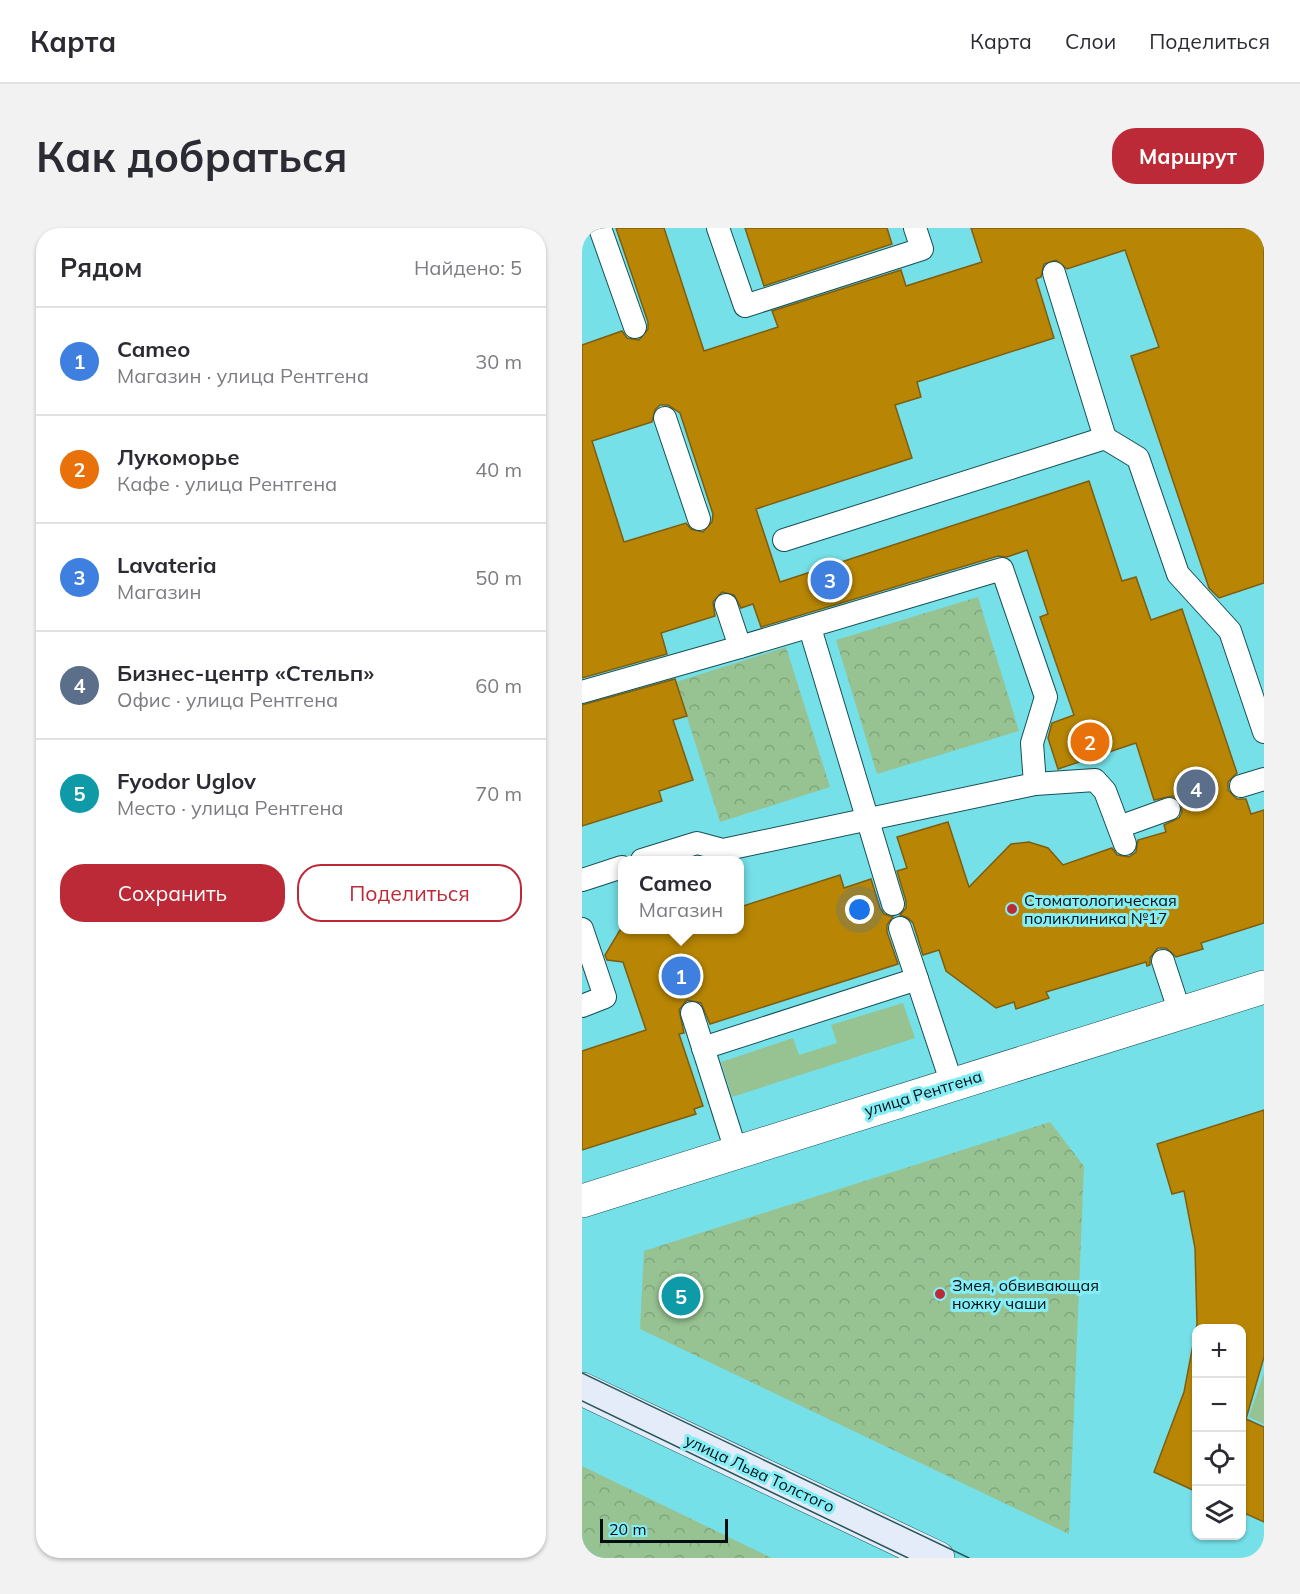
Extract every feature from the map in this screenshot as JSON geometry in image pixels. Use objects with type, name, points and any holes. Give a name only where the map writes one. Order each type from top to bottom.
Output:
[{"type":"street","name":"улица Рентгена","points":[[582,1201],[1264,987]]},
{"type":"street","name":"улица Льва Толстого","points":[[582,1389],[939,1558]]},
{"type":"lane","points":[[600,228],[635,327]]},
{"type":"lane","points":[[718,228],[745,306],[922,249],[915,228]]},
{"type":"lane","points":[[1054,273],[1105,438],[1138,458],[1178,574],[1230,631],[1264,732]]},
{"type":"lane","points":[[665,418],[699,519]]},
{"type":"lane","points":[[784,540],[1105,438]]},
{"type":"lane","points":[[582,692],[810,628],[1002,568],[1046,697],[1032,743],[1035,784]]},
{"type":"lane","points":[[726,605],[740,647]]},
{"type":"lane","points":[[810,628],[893,904]]},
{"type":"lane","points":[[1241,786],[1264,779]]},
{"type":"lane","points":[[657,856],[697,843],[723,850],[1035,784],[1095,780],[1105,790],[1122,835],[1169,809]]},
{"type":"lane","points":[[582,880],[618,868]]},
{"type":"lane","points":[[900,928],[952,1084]]},
{"type":"lane","points":[[582,929],[605,997],[582,1006]]},
{"type":"lane","points":[[1163,961],[1180,1013]]},
{"type":"lane","points":[[703,1048],[917,979]]},
{"type":"lane","points":[[692,1013],[736,1151]]},
{"type":"green space","points":[[978,597],[1019,731],[877,774],[836,640]]},
{"type":"green space","points":[[786,647],[830,787],[720,822],[676,682]]},
{"type":"green space","points":[[903,1003],[915,1038],[732,1097],[721,1062],[793,1038],[799,1055],[837,1043],[831,1025]]},
{"type":"green space","points":[[1050,1122],[1084,1166],[1069,1534],[640,1329],[644,1251]]},
{"type":"green space","points":[[1264,1373],[1264,1424],[1249,1417]]},
{"type":"green space","points":[[582,1466],[772,1558],[582,1558]]},
{"type":"building","points":[[616,228],[664,228],[704,351],[778,327],[772,311],[901,270],[906,286],[982,262],[971,228],[1264,228],[1264,583],[1219,598],[1209,588],[1131,356],[1159,347],[1125,250],[1067,269],[1056,260],[1044,264],[1041,277],[1036,279],[1054,338],[917,382],[921,397],[895,405],[912,458],[756,509],[780,582],[1089,481],[1122,581],[1136,577],[1151,620],[1182,609],[1237,773],[1228,782],[1228,790],[1237,799],[1246,799],[1251,814],[1264,810],[1264,923],[1201,943],[1203,949],[1176,957],[1166,948],[1158,948],[1150,958],[1150,965],[1147,966],[1146,962],[1046,992],[1049,998],[1016,1009],[1014,1002],[996,1008],[946,971],[939,950],[923,955],[913,923],[900,915],[906,908],[906,901],[897,871],[907,868],[897,837],[948,822],[969,887],[1011,844],[1029,842],[1048,848],[1063,865],[1112,848],[1117,855],[1129,857],[1136,852],[1138,840],[1166,832],[1164,825],[1179,818],[1182,812],[1181,804],[1172,796],[1154,800],[1136,743],[1058,769],[1048,738],[1052,723],[1074,715],[1040,617],[1048,614],[1027,550],[1007,557],[998,556],[761,627],[753,604],[741,608],[734,595],[722,592],[713,602],[715,616],[661,633],[667,654],[582,678],[582,345],[622,331],[627,338],[639,340],[648,329],[648,322]],"holes":[[[660,405],[668,405],[680,413],[713,514],[712,522],[703,532],[691,529],[686,523],[624,542],[592,441],[652,422],[655,410]]]},
{"type":"building","points":[[745,228],[887,228],[892,244],[764,286]]},
{"type":"building","points":[[675,679],[687,716],[673,720],[693,780],[659,791],[662,801],[582,826],[582,705]]},
{"type":"building","points":[[840,875],[844,888],[871,879],[880,908],[884,914],[893,917],[887,925],[887,932],[898,964],[710,1024],[701,1003],[687,1000],[679,1010],[684,1033],[679,1034],[703,1106],[694,1109],[696,1114],[582,1150],[582,1051],[646,1030],[623,962],[607,960],[605,955],[618,933],[744,934],[744,906]]},
{"type":"building","points":[[1264,1110],[1264,1357],[1246,1419],[1246,1324],[1197,1324],[1195,1248],[1184,1191],[1172,1194],[1157,1144]]},
{"type":"building","points":[[1192,1350],[1192,1490],[1154,1472],[1184,1392]]},
{"type":"building","points":[[1246,1419],[1264,1427],[1264,1522],[1246,1514]]},
{"type":"tram line","points":[[582,1373],[969,1558]]},
{"type":"tram line","points":[[582,1401],[908,1558]]},
{"type":"place","name":"Lavateria","points":[[830,580]]},
{"type":"place","name":"Лукоморье","points":[[1090,742]]},
{"type":"place","name":"Бизнес-центр «Стельп»","points":[[1196,789]]},
{"type":"place","name":"Стоматологическая поликлиника №17","points":[[1012,909]]},
{"type":"place","name":"Cameo","points":[[681,976]]},
{"type":"place","name":"Змея, обвивающая ножку чаши","points":[[940,1294]]},
{"type":"place","name":"Fyodor Uglov","points":[[681,1296]]}]
